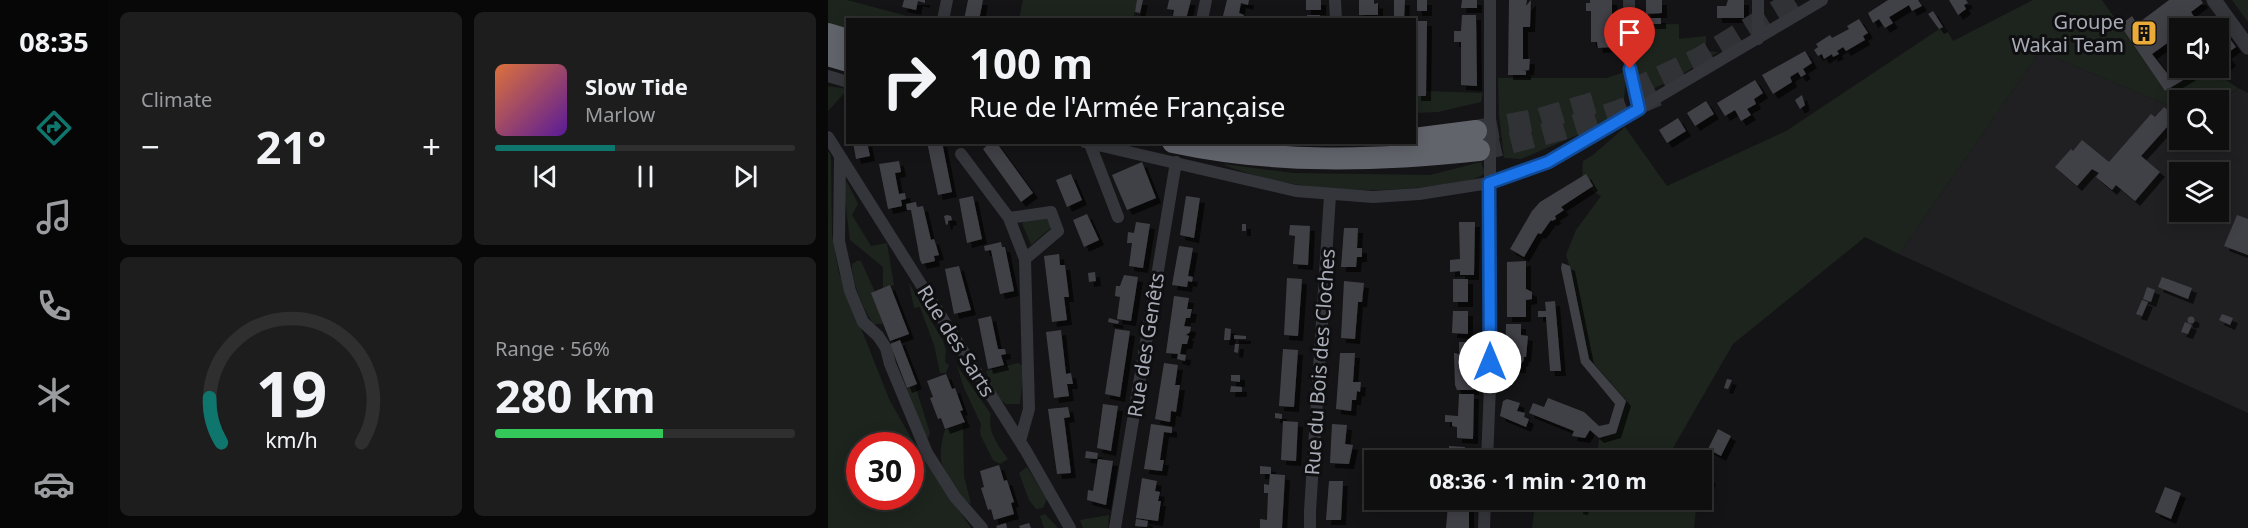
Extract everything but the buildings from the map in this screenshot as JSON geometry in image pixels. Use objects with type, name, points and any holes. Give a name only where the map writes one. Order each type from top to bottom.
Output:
[{"type":"highway","points":[[828,34],[846,38]]},
{"type":"highway","points":[[828,55],[846,60]]},
{"type":"highway","points":[[1175,152],[1354,160],[1478,140],[1416,139]]},
{"type":"street","points":[[943,18],[947,0]]},
{"type":"street","points":[[1202,18],[1206,0]]},
{"type":"street","points":[[1335,0],[1336,18]]},
{"type":"street","points":[[1487,450],[1490,386],[1490,0]]},
{"type":"street","points":[[1629,0],[1630,69],[1639,109]]},
{"type":"street","points":[[1758,0],[1758,39]]},
{"type":"street","points":[[1097,144],[1175,152],[1296,191],[1330,195],[1398,196],[1489,183],[1548,162],[1822,0]]},
{"type":"street","points":[[2214,0],[2248,46]]},
{"type":"street","points":[[828,76],[846,81]]},
{"type":"street","name":"Rue des Sarts","points":[[828,137],[1020,441],[1070,528]]},
{"type":"street","points":[[1087,144],[1118,217]]},
{"type":"street","name":"Rue des Genêts","points":[[1115,528],[1175,152]]},
{"type":"street","points":[[961,154],[1010,218],[1025,260],[1029,409],[1020,441]]},
{"type":"street","points":[[840,156],[839,241],[850,291],[863,322],[878,336],[886,348],[890,364],[927,453],[955,497],[982,528]]},
{"type":"street","name":"Rue du Bois des Cloches","points":[[1310,528],[1330,195]]},
{"type":"street","points":[[1010,218],[1051,212],[1058,231],[1025,260]]},
{"type":"street","points":[[1484,528],[1485,510]]},
{"type":"shaded area","points":[[828,0],[847,0],[914,18],[846,18],[846,72],[828,67]]},
{"type":"shaded area","points":[[1023,0],[1138,0],[1133,18],[1019,18]]},
{"type":"shaded area","points":[[2033,0],[2102,0],[2165,91],[2186,78],[2223,78],[2238,88],[2229,96],[2229,90],[2169,90],[2169,106],[2040,51],[1899,254],[1865,237],[1733,344],[1672,450],[1597,450],[1599,439],[1616,433],[1626,401],[1589,359],[1566,255],[1576,230],[1601,196],[1584,183],[1583,161],[1625,127],[1667,186],[1786,131],[1944,26],[1953,41]]},
{"type":"shaded area","points":[[2232,0],[2248,0],[2248,22]]},
{"type":"shaded area","points":[[1679,24],[1679,39],[1706,36],[1706,51],[1718,52],[1673,80],[1645,92],[1636,67],[1637,25]]},
{"type":"shaded area","points":[[2040,51],[2169,106],[2169,150],[2229,150],[2229,96],[2238,88],[2248,93],[2248,413],[1899,254]]},
{"type":"shaded area","points":[[1627,71],[1622,116],[1521,159],[1504,158],[1498,78],[1607,78]]},
{"type":"shaded area","points":[[828,86],[846,89],[846,91],[828,111]]},
{"type":"shaded area","points":[[1426,91],[1483,93],[1481,102],[1438,112],[1416,113],[1416,96],[1426,96]]},
{"type":"shaded area","points":[[828,151],[831,156],[832,235],[839,273],[890,401],[908,432],[846,432],[846,510],[924,510],[924,460],[971,528],[828,528]]},
{"type":"shaded area","points":[[1481,162],[1485,173],[1477,178],[1423,187],[1364,190],[1334,189],[1276,181],[1222,164],[1293,173],[1430,175]]},
{"type":"shaded area","points":[[847,182],[858,204],[852,215],[871,246],[887,243],[894,285],[883,289],[883,267],[850,240],[843,184]]},
{"type":"shaded area","points":[[1050,215],[1052,227],[1031,245],[1022,223],[1032,218]]},
{"type":"shaded area","points":[[861,261],[875,292],[872,293],[883,324],[874,324],[859,296],[852,271],[852,264]]},
{"type":"shaded area","points":[[909,283],[943,341],[946,350],[945,362],[949,365],[946,373],[940,373],[934,345],[920,307],[914,308]]},
{"type":"shaded area","points":[[1018,363],[1024,366],[1020,404],[1006,404],[994,395],[986,371]]},
{"type":"shaded area","points":[[957,366],[991,414],[992,432],[1008,459],[1000,464],[993,460],[981,436],[981,424],[964,388]]},
{"type":"shaded area","points":[[915,385],[930,433],[928,438],[923,432],[907,389]]},
{"type":"shaded area","points":[[963,423],[964,476],[971,504],[955,486],[941,460],[945,430]]},
{"type":"shaded area","points":[[1027,467],[1047,499],[1043,508],[1036,509],[1029,500],[1019,473]]},
{"type":"shaded area","points":[[1534,510],[1696,510],[1694,528],[1532,528]]},
{"type":"shaded area","points":[[1045,514],[1058,528],[1044,528],[1040,516]]},
{"type":"shaded area","points":[[1109,515],[1108,528],[1083,528],[1080,520]]},
{"type":"tunnel","points":[[1631,91],[1700,58],[1795,0]]},
{"type":"tunnel","points":[[1479,150],[1571,126],[1616,112],[1660,94]]},
{"type":"tunnel","points":[[1476,131],[1539,119],[1600,101]]},
{"type":"place","name":"Groupe Wakai Team","points":[[2144,33]]},
{"type":"route","points":[[1490,362],[1489,183],[1548,162],[1639,109],[1630,69]]}]
